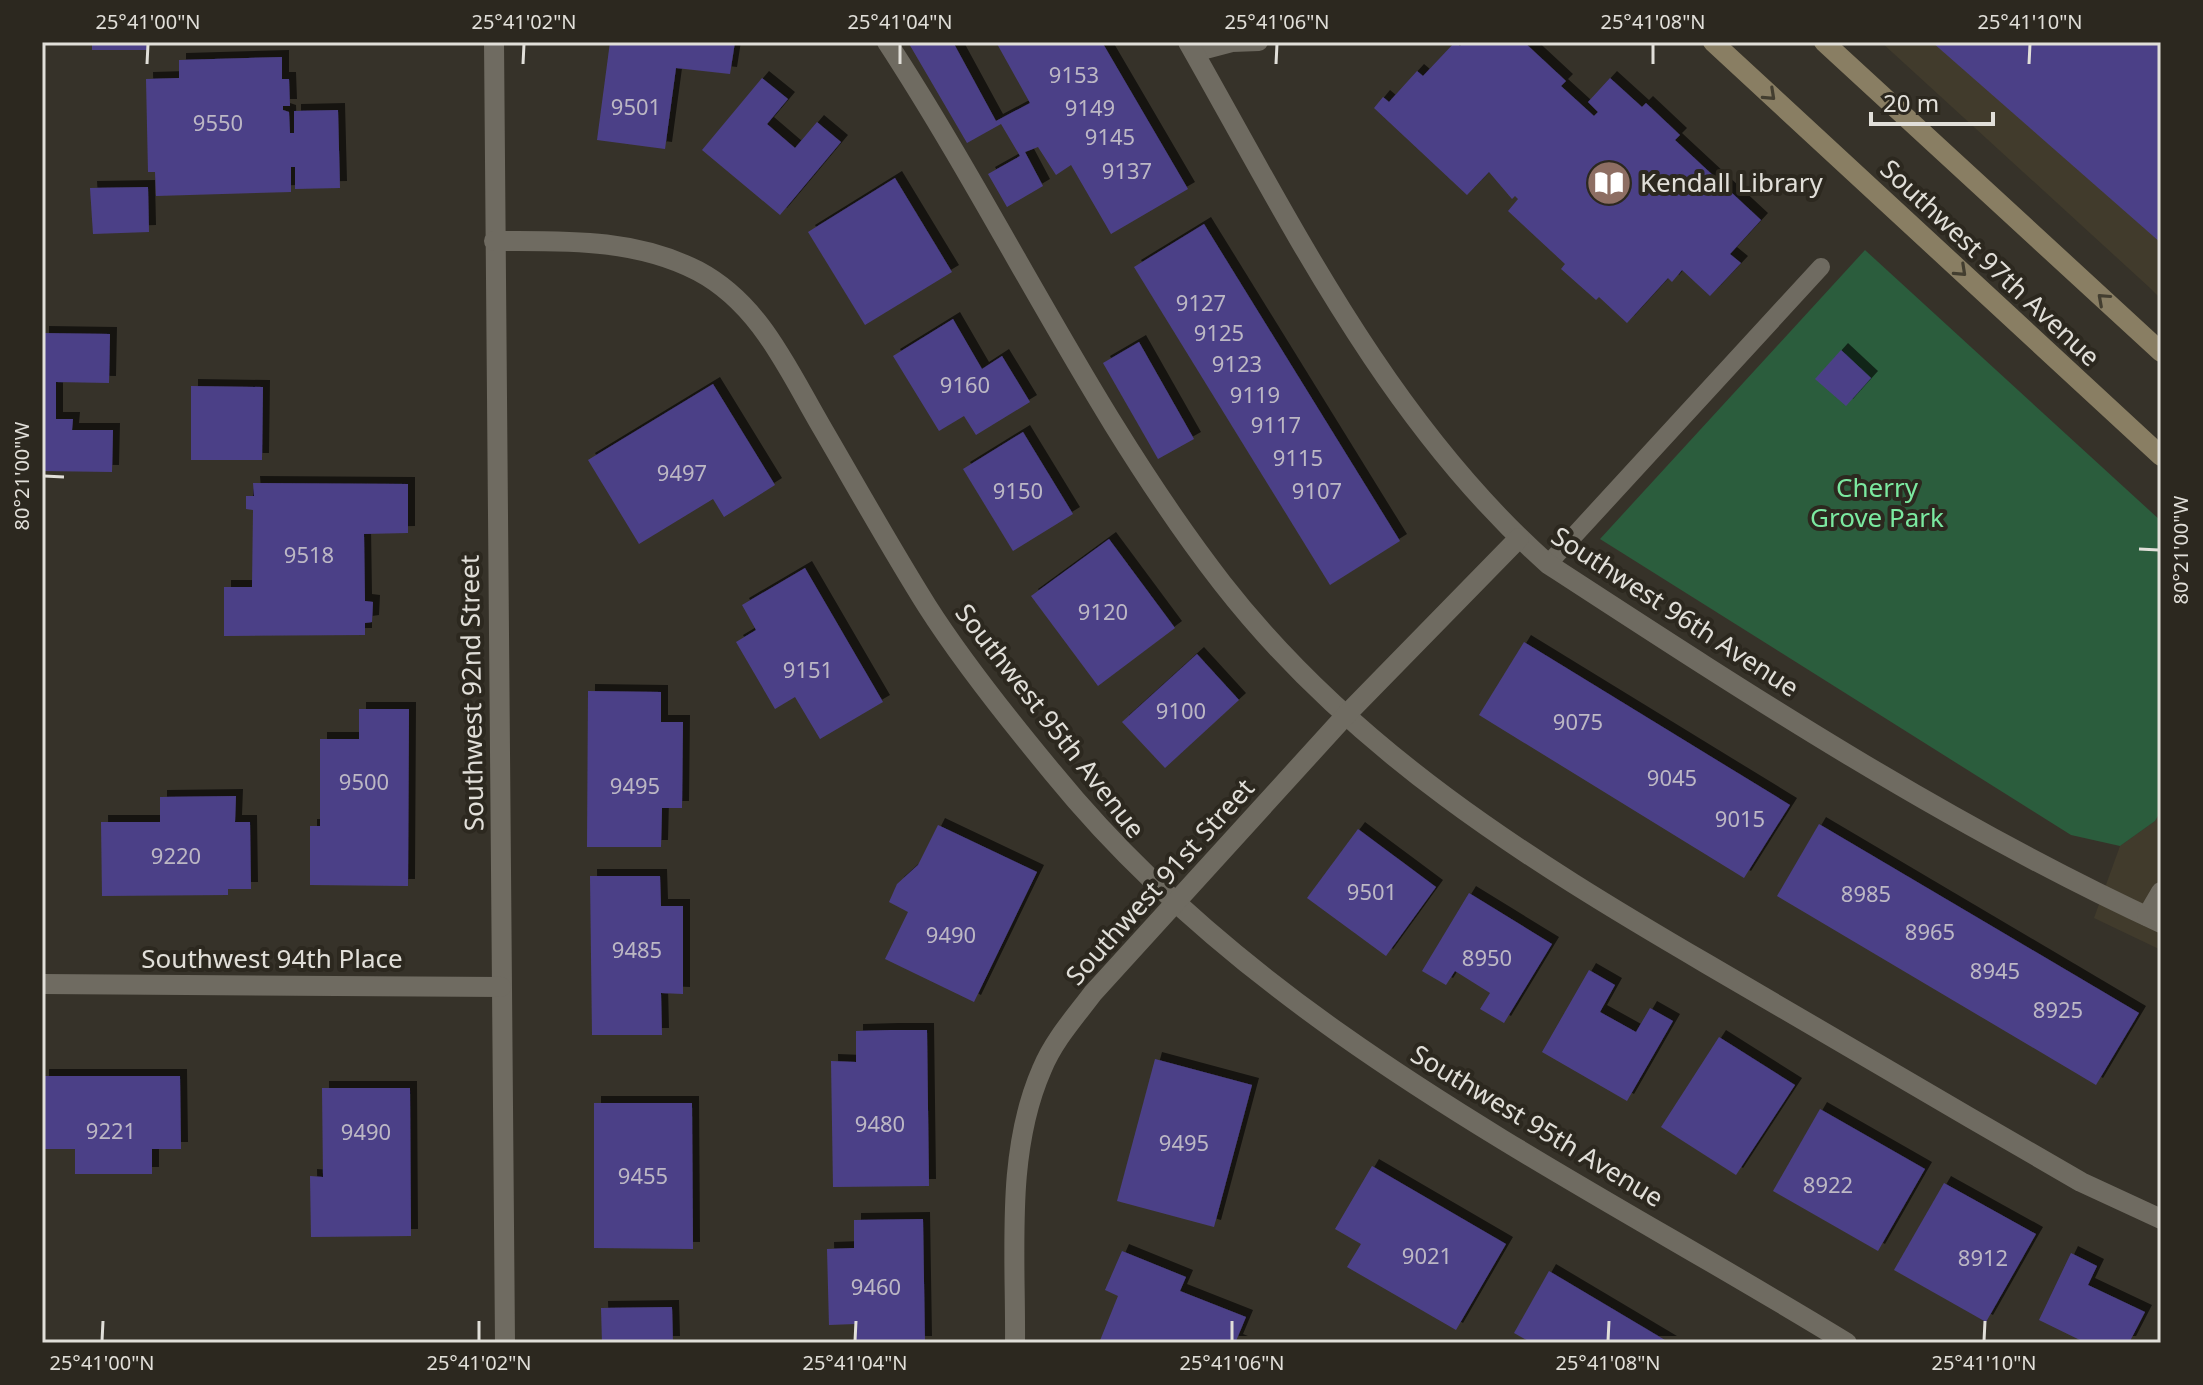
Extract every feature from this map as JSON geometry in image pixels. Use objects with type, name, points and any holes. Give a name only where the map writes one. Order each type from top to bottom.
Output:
[{"type":"street","name":"Southwest 92nd Street","points":[[494,42],[505,1343]]},
{"type":"street","points":[[887,42],[1109,420],[1150,481],[1223,585],[1346,715],[1404,768],[1605,905],[2068,1174],[2161,1219]]},
{"type":"street","name":"Southwest 97th Avenue","points":[[1713,42],[2161,456]]},
{"type":"street","name":"Southwest 97th Avenue","points":[[1824,42],[2161,352]]},
{"type":"street","name":"Southwest 96th Avenue","points":[[1191,48],[1365,347],[1416,419],[1519,538],[1548,564],[1834,747],[2058,875],[2154,920]]},
{"type":"street","name":"Southwest 95th Avenue","points":[[494,241],[580,242],[640,249],[701,273],[749,310],[783,359],[929,609],[1054,775],[1128,860],[1174,904],[1315,1018],[1529,1155],[1847,1343]]},
{"type":"street","name":"Southwest 91st Street","points":[[1015,1343],[1017,1184],[1031,1097],[1056,1040],[1093,993],[1346,715],[1519,538]]},
{"type":"street","points":[[2154,920],[2161,892]]},
{"type":"street","name":"Southwest 94th Place","points":[[42,984],[501,987]]},
{"type":"lane","points":[[1191,48],[1259,42]]},
{"type":"lane","points":[[1548,564],[1821,267]]},
{"type":"shaded area","points":[[1881,42],[2161,42],[2161,299],[2150,288]]},
{"type":"shaded area","points":[[2161,811],[2161,950],[2094,918],[2120,846],[2155,821]]},
{"type":"green space","name":"Cherry Grove Park","points":[[1865,250],[2161,521],[2161,811],[2155,821],[2120,846],[2071,835],[1600,539]]},
{"type":"building","points":[[92,42],[147,42],[147,50],[92,50]]},
{"type":"building","points":[[610,42],[735,42],[730,74],[676,68],[665,149],[597,140]]},
{"type":"building","points":[[908,42],[953,42],[996,121],[1030,103],[996,42],[1102,42],[1188,189],[1111,234],[1071,165],[1056,175],[1038,147],[1025,152],[1043,186],[1007,207],[988,174],[1020,156],[1001,124],[967,143]]},
{"type":"building","name":"Kendall Library","points":[[1455,42],[1460,46],[1464,42],[1524,42],[1566,81],[1561,86],[1594,116],[1598,112],[1588,102],[1610,78],[1642,107],[1646,103],[1680,135],[1675,140],[1761,220],[1730,254],[1741,263],[1710,296],[1682,270],[1672,282],[1668,278],[1627,323],[1599,297],[1596,300],[1561,269],[1565,264],[1508,211],[1518,199],[1515,196],[1512,199],[1489,172],[1467,195],[1374,108],[1383,97],[1389,102],[1417,71],[1423,76]]},
{"type":"building","points":[[1932,42],[2161,42],[2161,243]]},
{"type":"building","points":[[282,57],[282,79],[289,79],[290,106],[283,106],[283,110],[289,112],[290,133],[294,133],[294,111],[338,110],[340,188],[295,189],[295,167],[291,167],[291,192],[156,196],[155,172],[148,172],[146,79],[179,78],[179,60]]},
{"type":"building","points":[[762,78],[788,99],[767,124],[795,148],[817,122],[841,142],[780,215],[702,150]]},
{"type":"building","points":[[895,178],[952,272],[865,325],[808,232]]},
{"type":"building","points":[[148,187],[149,232],[93,234],[90,188]]},
{"type":"building","points":[[1204,224],[1400,541],[1330,585],[1134,267]]},
{"type":"building","points":[[953,319],[982,369],[1002,356],[1030,402],[976,435],[964,416],[939,431],[893,356]]},
{"type":"building","points":[[42,333],[110,334],[109,383],[56,382],[56,419],[73,419],[72,430],[113,430],[112,472],[42,471]]},
{"type":"building","points":[[1139,342],[1194,439],[1158,459],[1103,363]]},
{"type":"building","points":[[1841,350],[1871,378],[1846,406],[1815,379]]},
{"type":"building","points":[[713,384],[775,485],[724,517],[713,499],[639,544],[588,460]]},
{"type":"building","points":[[191,386],[263,387],[262,460],[191,460]]},
{"type":"building","points":[[1023,432],[1073,514],[1013,551],[963,469]]},
{"type":"building","points":[[253,483],[408,484],[408,533],[364,534],[365,601],[373,602],[372,622],[365,623],[365,635],[224,636],[224,587],[252,587],[253,510],[246,509],[246,496],[254,496]]},
{"type":"building","points":[[1109,539],[1175,628],[1098,686],[1031,596]]},
{"type":"building","points":[[805,568],[883,702],[820,739],[795,697],[775,709],[736,642],[756,630],[742,605]]},
{"type":"building","points":[[1524,642],[1790,805],[1744,878],[1479,715]]},
{"type":"building","points":[[1197,654],[1239,700],[1165,768],[1122,722]]},
{"type":"building","points":[[588,691],[661,692],[661,722],[683,722],[682,808],[662,808],[661,847],[587,847]]},
{"type":"building","points":[[359,709],[409,709],[408,886],[310,885],[310,826],[320,826],[320,739],[359,739]]},
{"type":"building","points":[[236,796],[235,822],[250,822],[251,889],[228,889],[228,895],[102,896],[101,822],[160,822],[160,797]]},
{"type":"building","points":[[1819,824],[2139,1013],[2096,1085],[1777,896]]},
{"type":"building","points":[[938,825],[1037,872],[974,1002],[885,959],[908,912],[889,902],[897,884],[918,865]]},
{"type":"building","points":[[1358,829],[1436,887],[1386,956],[1307,898]]},
{"type":"building","points":[[590,876],[660,876],[661,906],[683,906],[683,994],[661,993],[662,1035],[592,1035]]},
{"type":"building","points":[[1469,893],[1552,944],[1504,1023],[1480,1009],[1490,993],[1455,971],[1446,985],[1422,971]]},
{"type":"building","points":[[1589,970],[1615,985],[1600,1012],[1636,1032],[1650,1008],[1673,1021],[1627,1101],[1542,1052]]},
{"type":"building","points":[[927,1030],[929,1186],[833,1187],[831,1061],[856,1062],[856,1031]]},
{"type":"building","points":[[1719,1037],[1795,1085],[1736,1175],[1661,1127]]},
{"type":"building","points":[[1155,1059],[1252,1085],[1214,1227],[1117,1201]]},
{"type":"building","points":[[42,1076],[180,1076],[181,1149],[152,1149],[152,1174],[75,1174],[75,1149],[42,1149]]},
{"type":"building","points":[[322,1088],[410,1088],[411,1236],[311,1237],[310,1176],[323,1177]]},
{"type":"building","points":[[594,1103],[692,1103],[693,1249],[594,1248]]},
{"type":"building","points":[[1820,1109],[1925,1169],[1878,1251],[1773,1191]]},
{"type":"building","points":[[1372,1166],[1506,1244],[1456,1330],[1347,1267],[1361,1244],[1335,1229]]},
{"type":"building","points":[[1944,1183],[2036,1234],[1986,1322],[1894,1270]]},
{"type":"building","points":[[923,1219],[925,1343],[855,1343],[855,1324],[829,1325],[827,1249],[854,1248],[854,1220]]},
{"type":"building","points":[[1122,1251],[1186,1277],[1180,1291],[1246,1317],[1236,1341],[1241,1343],[1099,1343],[1118,1296],[1105,1290]]},
{"type":"building","points":[[2071,1253],[2097,1266],[2088,1285],[2145,1312],[2129,1343],[2086,1343],[2039,1320]]},
{"type":"building","points":[[1549,1271],[1670,1343],[1532,1343],[1514,1333]]},
{"type":"building","points":[[672,1307],[673,1343],[602,1343],[601,1308]]},
{"type":"place","name":"Kendall Library","points":[[1609,183]]}]
